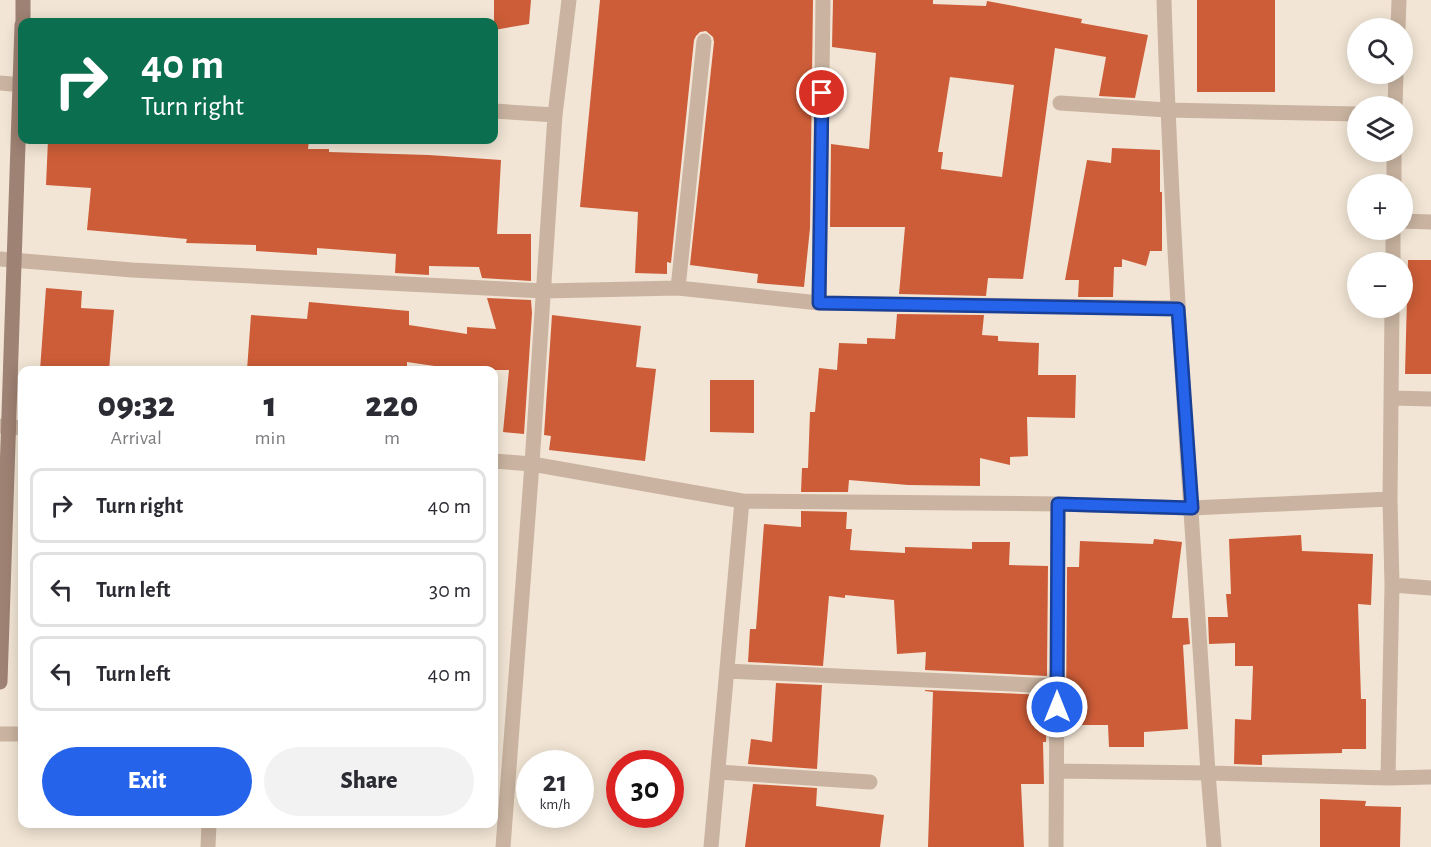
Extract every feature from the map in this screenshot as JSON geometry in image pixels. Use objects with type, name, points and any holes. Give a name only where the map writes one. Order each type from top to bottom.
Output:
[{"type":"street","points":[[23,0],[23,18]]},
{"type":"street","points":[[503,847],[532,465],[555,115],[569,0]]},
{"type":"street","points":[[819,303],[823,0]]},
{"type":"street","points":[[1164,0],[1167,110],[1178,309],[1214,847]]},
{"type":"street","points":[[1398,18],[1399,0]]},
{"type":"street","points":[[678,288],[704,41]]},
{"type":"street","points":[[0,83],[18,85]]},
{"type":"street","points":[[1060,104],[1167,110],[1347,114]]},
{"type":"street","points":[[498,111],[555,115]]},
{"type":"street","points":[[0,682],[10,427],[7,260],[18,122]]},
{"type":"street","points":[[1413,221],[1431,222]]},
{"type":"street","points":[[7,260],[132,270],[544,291],[678,288],[819,303],[1178,309]]},
{"type":"street","points":[[1388,778],[1392,585],[1390,499],[1392,318]]},
{"type":"street","points":[[1392,398],[1431,399]]},
{"type":"street","points":[[498,462],[532,465],[742,501],[1058,504],[1192,508],[1390,499]]},
{"type":"street","points":[[711,847],[742,501]]},
{"type":"street","points":[[1056,847],[1058,504]]},
{"type":"street","points":[[1392,585],[1431,588]]},
{"type":"street","points":[[727,671],[1057,686]]},
{"type":"street","points":[[0,734],[18,734]]},
{"type":"street","points":[[1057,771],[1431,777]]},
{"type":"street","points":[[718,772],[870,782]]},
{"type":"street","points":[[208,847],[209,828]]},
{"type":"building","points":[[494,0],[531,0],[529,24],[498,29],[498,18],[494,18]]},
{"type":"building","points":[[600,0],[813,0],[810,228],[804,287],[757,283],[758,274],[690,265],[714,42],[713,37],[706,31],[700,32],[694,40],[671,263],[667,262],[667,274],[635,273],[638,212],[580,207]]},
{"type":"building","points":[[833,0],[933,0],[933,4],[986,6],[987,1],[1082,19],[1081,23],[1148,35],[1135,98],[1099,96],[1106,57],[1055,48],[1023,279],[988,278],[986,296],[899,294],[905,227],[830,227],[831,144],[869,149],[876,53],[832,47]],"holes":[[[950,77],[1014,85],[1002,177],[941,169],[943,152],[938,152]]]},
{"type":"building","points":[[1197,0],[1275,0],[1275,92],[1197,92]]},
{"type":"building","points":[[48,144],[309,144],[308,149],[329,149],[329,152],[501,160],[497,234],[531,234],[531,281],[482,278],[479,267],[429,266],[429,275],[395,273],[396,254],[317,248],[317,255],[256,251],[256,245],[186,243],[187,239],[87,230],[91,188],[46,185]]},
{"type":"building","points":[[1112,148],[1160,150],[1162,251],[1150,251],[1146,266],[1122,259],[1122,267],[1114,267],[1113,297],[1078,297],[1079,280],[1065,280],[1087,160],[1111,163]]},
{"type":"building","points":[[1413,260],[1431,260],[1431,374],[1405,374],[1406,318],[1413,318]]},
{"type":"building","points":[[46,288],[82,291],[81,308],[114,310],[109,366],[40,366]]},
{"type":"building","points":[[487,298],[531,300],[524,434],[503,432],[509,370],[498,370],[498,366],[434,366],[407,362],[407,366],[247,366],[251,315],[307,319],[309,302],[409,311],[409,325],[467,334],[467,327],[496,329]]},
{"type":"building","points":[[897,314],[984,315],[982,335],[998,336],[998,341],[1039,343],[1038,375],[1076,375],[1075,418],[1027,417],[1028,456],[1010,457],[1010,465],[980,458],[980,486],[908,485],[849,480],[848,492],[801,492],[802,468],[808,468],[810,412],[815,412],[819,368],[837,370],[839,343],[867,344],[867,338],[895,339]]},
{"type":"building","points":[[552,315],[641,326],[636,367],[656,369],[645,461],[549,450],[551,436],[544,435]]},
{"type":"building","points":[[710,380],[754,380],[754,433],[710,432]]},
{"type":"building","points":[[801,511],[847,512],[846,529],[852,529],[850,550],[905,553],[905,547],[972,549],[972,542],[1010,542],[1009,565],[1048,566],[1047,676],[925,670],[926,652],[897,654],[894,600],[845,595],[845,598],[829,596],[823,666],[748,662],[750,629],[756,629],[764,524],[801,527]]},
{"type":"building","points":[[1301,535],[1302,551],[1373,554],[1371,605],[1358,604],[1361,699],[1366,699],[1366,749],[1342,749],[1342,753],[1262,755],[1262,765],[1234,764],[1235,719],[1251,720],[1253,666],[1235,666],[1235,643],[1209,644],[1208,617],[1228,617],[1226,594],[1231,594],[1229,539]]},
{"type":"building","points":[[1154,539],[1182,542],[1172,618],[1188,618],[1190,644],[1183,645],[1188,729],[1144,732],[1144,747],[1109,747],[1108,725],[1066,725],[1067,567],[1079,567],[1080,541],[1153,544]]},
{"type":"building","points":[[776,683],[822,685],[817,769],[748,764],[751,739],[772,742]]},
{"type":"building","points":[[925,690],[1047,695],[1046,742],[1043,742],[1044,784],[1021,784],[1024,847],[928,847],[933,692]]},
{"type":"building","points":[[753,784],[817,788],[816,806],[884,815],[880,847],[745,847]]},
{"type":"building","points":[[1320,799],[1366,801],[1365,806],[1401,807],[1400,847],[1320,847]]},
{"type":"route","points":[[822,93],[819,303],[1178,309],[1192,508],[1058,504],[1057,707]]}]
